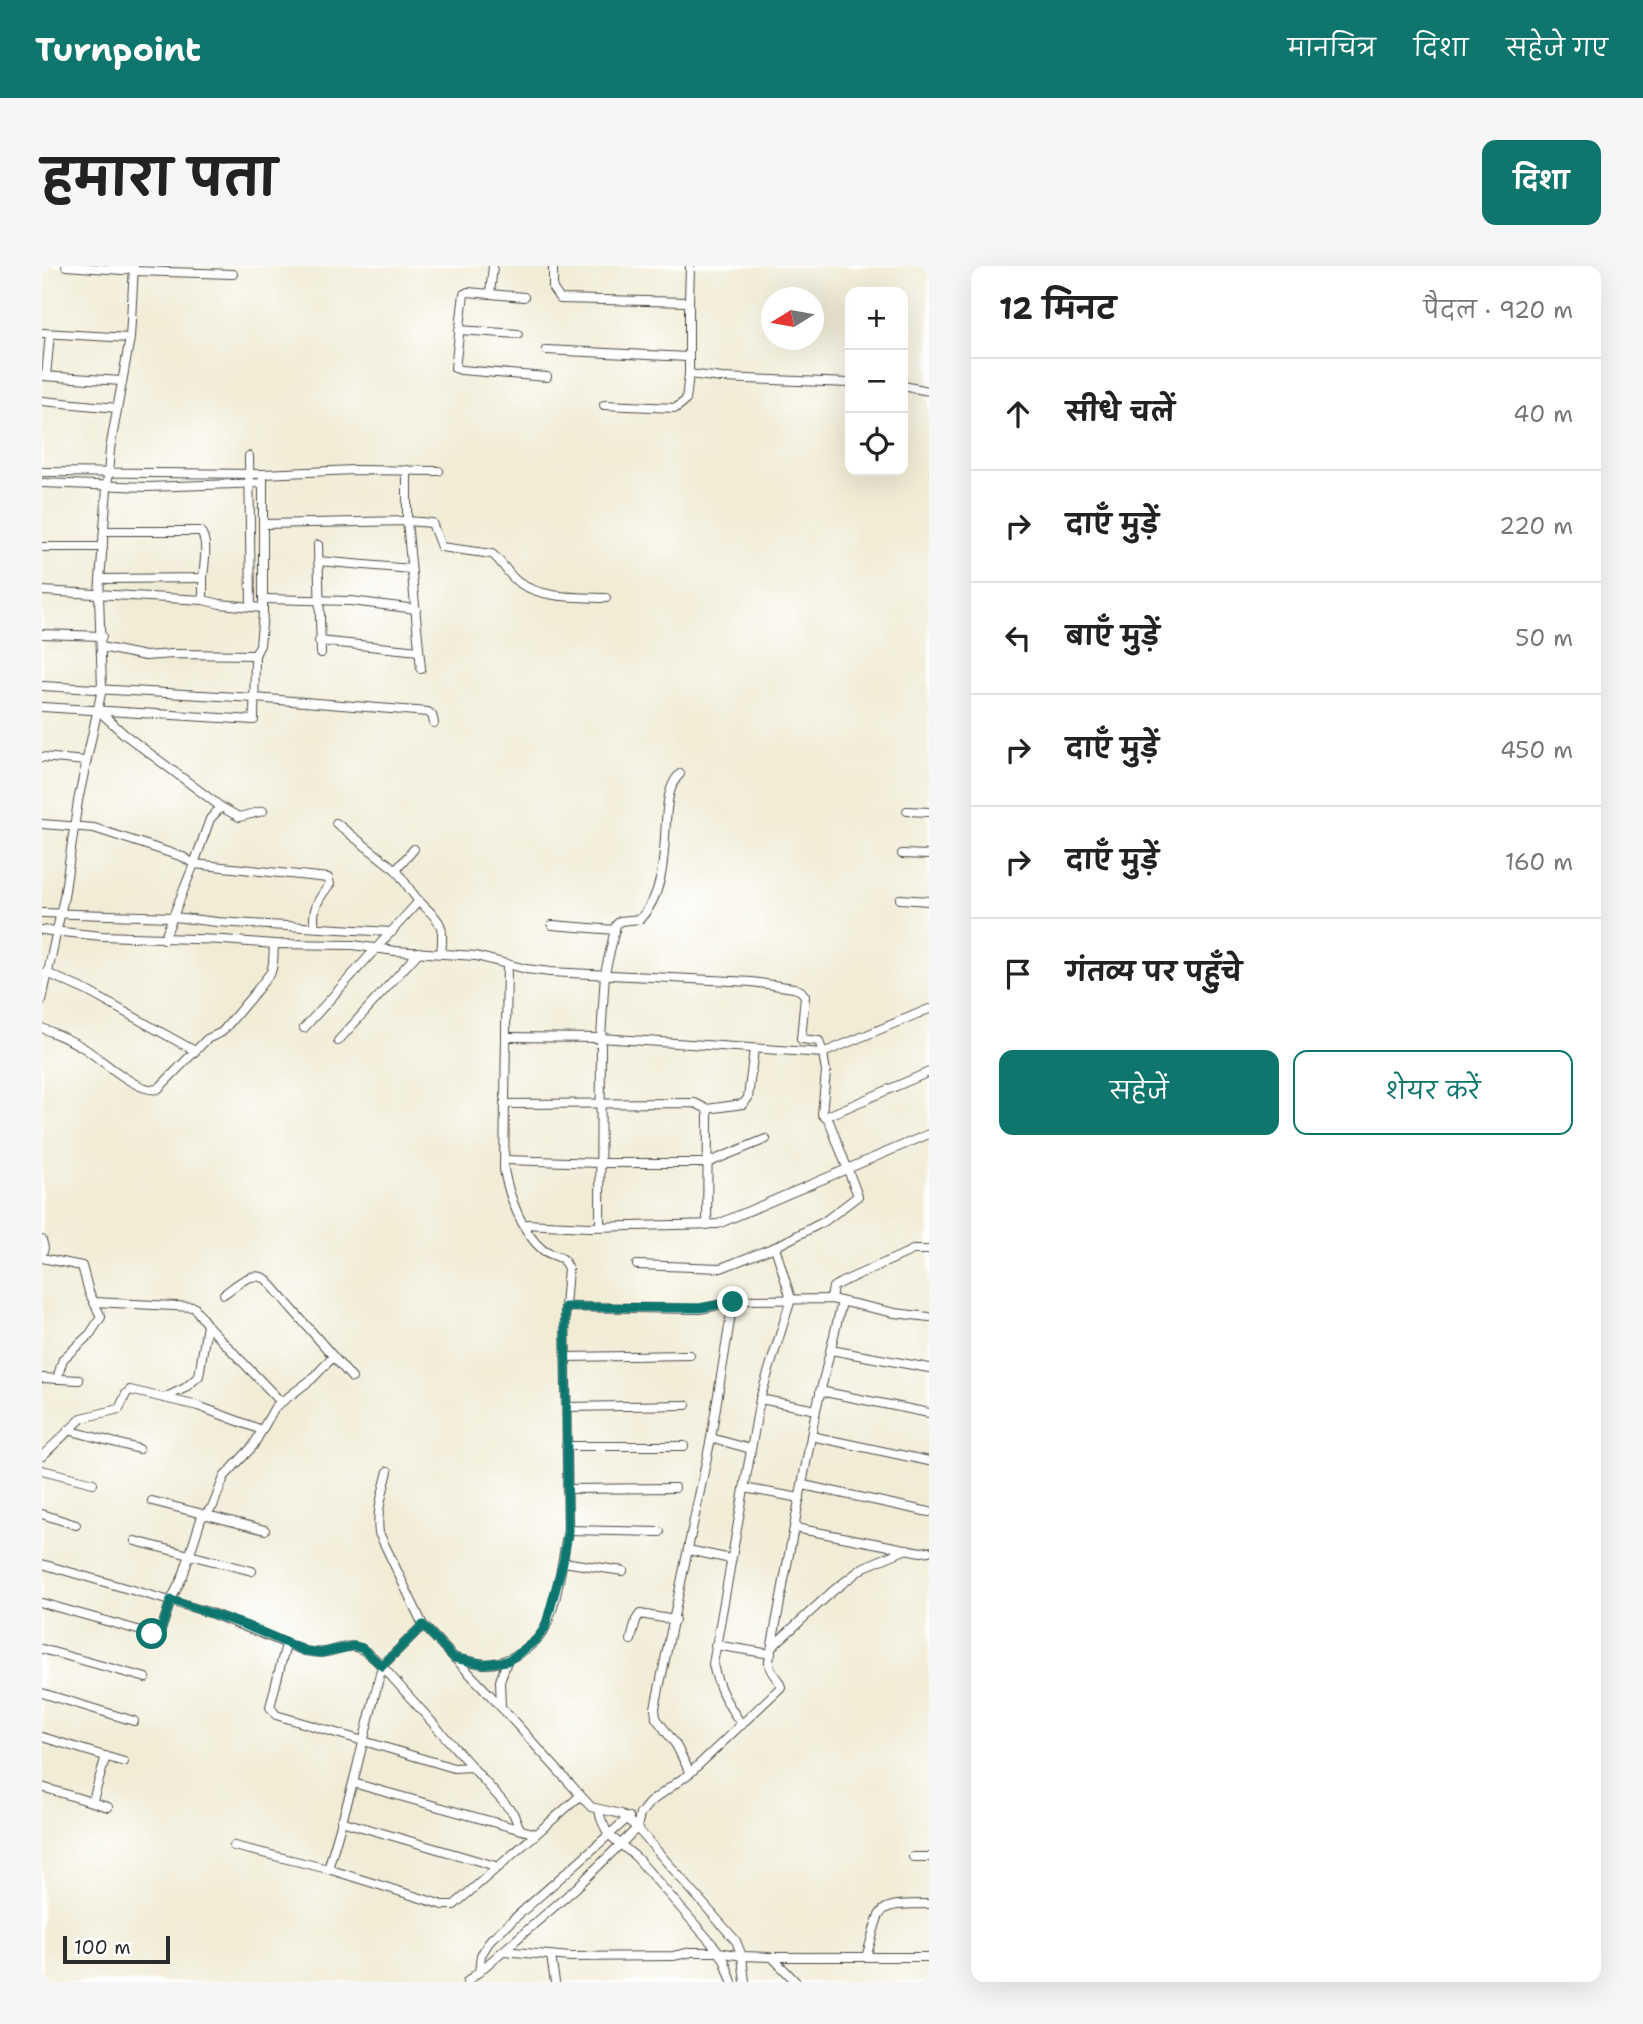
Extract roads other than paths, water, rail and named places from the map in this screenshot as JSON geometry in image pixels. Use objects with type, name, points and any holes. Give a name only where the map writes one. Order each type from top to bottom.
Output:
[{"type":"street","points":[[66,266],[233,274]]},
{"type":"street","points":[[490,294],[493,266]]},
{"type":"street","points":[[553,266],[553,289],[560,299],[690,302]]},
{"type":"street","points":[[604,405],[676,408],[686,400],[689,374],[690,266]]},
{"type":"street","points":[[42,1000],[44,973],[60,914],[86,761],[102,689],[99,594],[108,472],[130,338],[134,268]]},
{"type":"street","points":[[524,297],[468,292],[464,294],[455,366],[457,370],[547,377]]},
{"type":"street","points":[[459,330],[518,334]]},
{"type":"street","points":[[122,381],[44,376],[46,333],[130,338]]},
{"type":"street","points":[[546,350],[688,357]]},
{"type":"street","points":[[689,374],[722,378],[845,383]]},
{"type":"street","points":[[908,387],[929,391]]},
{"type":"street","points":[[42,401],[117,408]]},
{"type":"street","points":[[249,456],[251,607]]},
{"type":"street","points":[[407,470],[407,521],[421,668]]},
{"type":"street","points":[[42,483],[187,486],[407,470],[439,471]]},
{"type":"street","points":[[42,472],[164,475],[250,473],[263,479]]},
{"type":"street","points":[[42,707],[254,720],[255,655],[260,645],[264,603],[263,479]]},
{"type":"street","points":[[264,524],[407,521],[432,523],[439,544],[445,549],[495,555],[512,576],[529,587],[569,597],[606,598]]},
{"type":"street","points":[[104,531],[200,531],[204,537],[203,600]]},
{"type":"street","points":[[318,545],[321,653]]},
{"type":"street","points":[[42,547],[103,547]]},
{"type":"street","points":[[318,561],[411,569]]},
{"type":"street","points":[[102,579],[203,578]]},
{"type":"street","points":[[42,591],[203,600],[251,607],[264,603],[319,600],[416,609]]},
{"type":"street","points":[[42,634],[102,636]]},
{"type":"street","points":[[319,641],[419,651]]},
{"type":"street","points":[[101,648],[145,656],[255,655]]},
{"type":"street","points":[[42,686],[255,698],[428,712],[434,723]]},
{"type":"street","points":[[99,711],[124,734],[221,807],[239,817],[263,811]]},
{"type":"street","points":[[42,757],[86,761]]},
{"type":"street","points":[[600,1226],[601,1038],[605,973],[615,930],[620,921],[640,919],[658,892],[663,873],[670,791],[680,774]]},
{"type":"street","points":[[164,939],[210,819],[221,807]]},
{"type":"street","points":[[907,811],[929,812]]},
{"type":"street","points":[[336,823],[396,870],[419,901],[431,910],[443,927],[441,953]]},
{"type":"street","points":[[42,824],[94,828],[183,857],[194,864],[328,878],[330,884],[314,910],[316,927]]},
{"type":"street","points":[[396,870],[414,849]]},
{"type":"street","points":[[902,854],[929,855]]},
{"type":"street","points":[[900,898],[929,901]]},
{"type":"street","points":[[304,1028],[419,901]]},
{"type":"street","points":[[42,913],[174,916],[217,922],[392,932]]},
{"type":"street","points":[[552,926],[615,930]]},
{"type":"street","points":[[42,930],[164,939],[353,945],[477,956],[506,965],[550,972],[752,982],[801,991],[805,996],[801,1039],[819,1041],[823,1053],[826,1072],[821,1114],[829,1121],[858,1196],[825,1221],[775,1247],[721,1268],[637,1265]]},
{"type":"street","points":[[42,1028],[82,1046],[139,1086],[152,1091],[163,1086],[207,1039],[222,1032],[257,990],[274,964],[274,944]]},
{"type":"street","points":[[338,1041],[419,952]]},
{"type":"street","points":[[454,1658],[484,1664],[507,1661],[536,1640],[545,1628],[563,1562],[568,1531],[566,1263],[544,1251],[524,1224],[504,1170],[506,965]]},
{"type":"street","points":[[44,973],[87,991],[195,1051]]},
{"type":"street","points":[[507,1037],[601,1038],[823,1053],[928,1012]]},
{"type":"street","points":[[505,1104],[695,1103],[707,1109],[743,1104],[748,1098],[754,1049]]},
{"type":"street","points":[[825,1117],[929,1072]]},
{"type":"street","points":[[707,1109],[707,1225]]},
{"type":"street","points":[[524,1224],[707,1225],[727,1222],[929,1134]]},
{"type":"street","points":[[506,1160],[707,1163],[766,1139]]},
{"type":"street","points":[[42,1240],[42,1256],[82,1266],[100,1313],[99,1323],[63,1359],[57,1379]]},
{"type":"street","points":[[742,1725],[724,1699],[713,1664],[760,1399],[792,1299],[775,1247]]},
{"type":"street","points":[[831,1299],[833,1287],[842,1282],[914,1250],[929,1250]]},
{"type":"street","points":[[224,1294],[249,1277],[260,1276],[265,1279],[352,1378]]},
{"type":"street","points":[[565,1307],[700,1308],[733,1302],[831,1299],[895,1313],[929,1317]]},
{"type":"street","points":[[94,1301],[194,1307],[281,1402]]},
{"type":"street","points":[[690,1773],[676,1745],[656,1718],[655,1708],[711,1438],[733,1302]]},
{"type":"street","points":[[467,1982],[638,1828],[640,1814],[657,1795],[690,1773],[781,1687],[769,1669],[771,1650],[816,1410],[842,1302]]},
{"type":"street","points":[[164,1398],[185,1388],[199,1376],[208,1325]]},
{"type":"street","points":[[831,1350],[929,1368]]},
{"type":"street","points":[[566,1357],[690,1355]]},
{"type":"street","points":[[42,1602],[157,1635],[162,1630],[171,1600],[183,1576],[202,1515],[212,1506],[223,1477],[253,1446],[275,1407],[312,1379],[333,1357]]},
{"type":"street","points":[[42,1378],[79,1380]]},
{"type":"street","points":[[42,1456],[82,1418],[119,1409],[126,1394],[131,1391],[198,1406],[262,1430]]},
{"type":"street","points":[[820,1391],[929,1413]]},
{"type":"street","points":[[760,1399],[816,1410]]},
{"type":"street","points":[[567,1407],[685,1405]]},
{"type":"street","points":[[68,1430],[139,1449]]},
{"type":"street","points":[[811,1436],[929,1461]]},
{"type":"street","points":[[711,1438],[751,1448]]},
{"type":"street","points":[[566,1446],[684,1446]]},
{"type":"street","points":[[42,1470],[93,1483]]},
{"type":"street","points":[[388,1471],[377,1521],[379,1533],[423,1625],[591,1807],[627,1817],[640,1814]]},
{"type":"street","points":[[803,1485],[929,1512]]},
{"type":"street","points":[[567,1489],[675,1488]]},
{"type":"street","points":[[744,1488],[800,1498]]},
{"type":"street","points":[[152,1501],[265,1530]]},
{"type":"street","points":[[42,1514],[76,1525]]},
{"type":"street","points":[[795,1528],[929,1551]]},
{"type":"street","points":[[568,1531],[660,1532]]},
{"type":"street","points":[[135,1541],[252,1571]]},
{"type":"street","points":[[715,1645],[771,1650],[834,1590],[864,1567],[907,1549]]},
{"type":"street","points":[[688,1550],[731,1559]]},
{"type":"street","points":[[563,1562],[623,1571]]},
{"type":"street","points":[[42,1564],[171,1600],[245,1625],[286,1644],[314,1653],[353,1646],[362,1648],[382,1666],[513,1813],[520,1829]]},
{"type":"street","points":[[631,1640],[636,1619],[640,1614],[675,1620]]},
{"type":"street","points":[[328,1870],[382,1666],[423,1625]]},
{"type":"street","points":[[286,1644],[271,1700],[272,1712],[454,1768],[472,1767]]},
{"type":"street","points":[[42,1649],[146,1678]]},
{"type":"street","points":[[501,1707],[500,1681],[507,1661]]},
{"type":"street","points":[[42,1693],[134,1721]]},
{"type":"street","points":[[42,1737],[124,1762]]},
{"type":"street","points":[[93,1800],[106,1756]]},
{"type":"street","points":[[353,1783],[536,1834]]},
{"type":"street","points":[[42,1787],[93,1800],[108,1807]]},
{"type":"street","points":[[234,1846],[328,1870],[449,1906],[459,1903],[580,1796]]},
{"type":"street","points":[[599,1810],[608,1834],[642,1863],[719,1952],[730,1972],[732,1982]]},
{"type":"street","points":[[627,1817],[729,1931],[741,1956],[745,1982]]},
{"type":"street","points":[[479,1972],[481,1955],[491,1939],[627,1817]]},
{"type":"street","points":[[341,1821],[499,1867]]},
{"type":"street","points":[[913,1857],[929,1857]]},
{"type":"street","points":[[866,1957],[877,1915],[882,1909],[895,1904],[929,1904]]},
{"type":"street","points":[[503,1951],[551,1956],[673,1956],[692,1952],[719,1952],[772,1957],[929,1957]]},
{"type":"street","points":[[551,1956],[555,1982]]},
{"type":"street","points":[[772,1957],[796,1982]]}]
